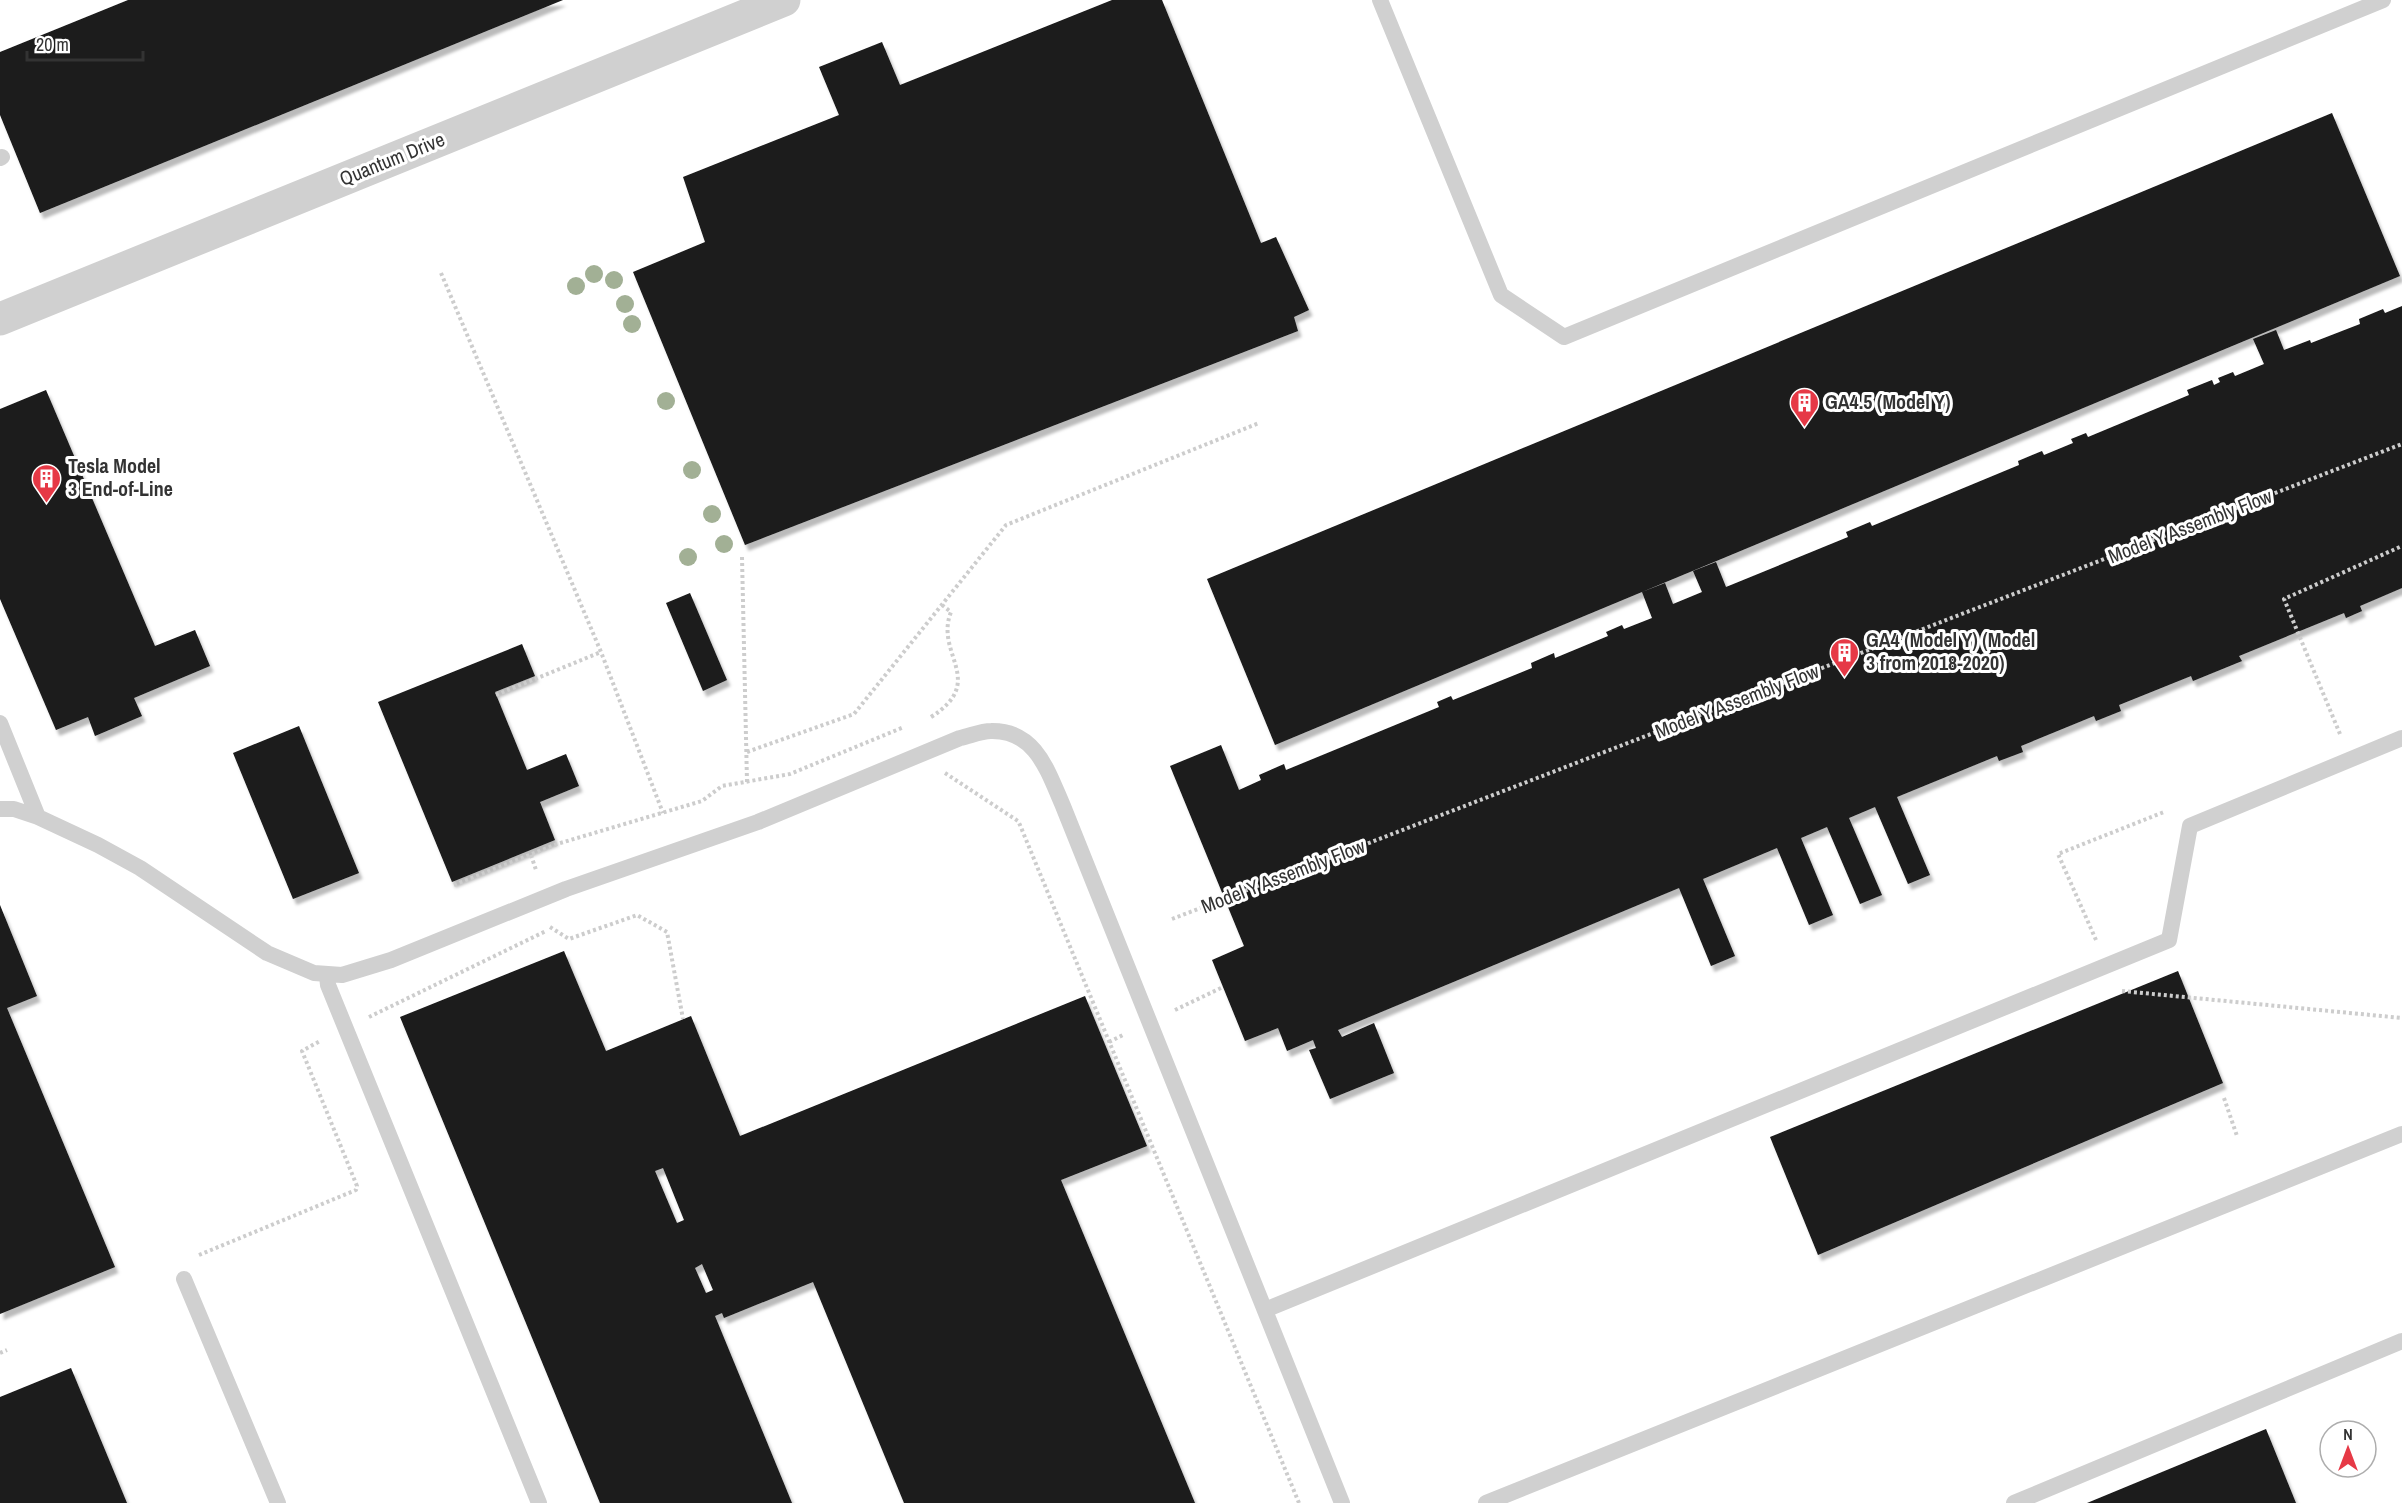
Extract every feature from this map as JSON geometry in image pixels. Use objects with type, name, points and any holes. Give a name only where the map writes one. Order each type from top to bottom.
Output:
[{"type":"street","name":"Quantum Drive","points":[[0,319],[741,8],[784,0]]},
{"type":"lane","points":[[1380,0],[1501,295],[1564,337],[2383,0]]},
{"type":"lane","points":[[0,723],[38,817]]},
{"type":"lane","points":[[0,808],[14,809],[38,817],[98,845],[140,868],[267,953],[314,973],[327,976],[342,975],[392,960],[542,899],[758,822],[960,738],[991,731],[1012,734],[1028,742],[1037,751],[1063,806],[1342,1503]]},
{"type":"lane","points":[[1265,1310],[2169,940],[2190,826],[2402,738]]},
{"type":"lane","points":[[327,976],[328,985],[539,1503]]},
{"type":"lane","points":[[1486,1503],[2402,1134]]},
{"type":"lane","points":[[184,1279],[278,1503]]},
{"type":"lane","points":[[2014,1503],[2402,1341]]},
{"type":"path","points":[[441,273],[601,651],[663,813]]},
{"type":"path","points":[[747,752],[854,714],[1006,525],[1259,423]]},
{"type":"path","name":"Model Y Assembly Flow","points":[[1172,918],[2402,444]]},
{"type":"path","points":[[742,557],[748,782]]},
{"type":"path","points":[[930,717],[951,702],[957,690],[958,679],[946,632],[951,612],[942,605]]},
{"type":"path","points":[[496,695],[601,651]]},
{"type":"path","points":[[454,885],[557,844],[702,801],[722,786],[790,774],[908,726]]},
{"type":"path","points":[[886,734],[1018,821],[1299,1503]]},
{"type":"path","points":[[531,855],[550,929],[569,939],[637,915],[667,932],[683,1019]]},
{"type":"path","points":[[198,1256],[356,1190],[357,1186],[303,1049],[550,929]]},
{"type":"path","points":[[2224,1098],[2237,1136]]},
{"type":"path","points":[[0,1353],[8,1350]]},
{"type":"building","points":[[128,0],[563,0],[40,213],[0,115],[0,52]]},
{"type":"building","points":[[1112,0],[1162,0],[1261,243],[1276,237],[1309,310],[1294,317],[1298,331],[745,545],[633,272],[705,242],[683,177],[839,115],[819,67],[882,42],[900,85]]},
{"type":"building","name":"GA4.5 (Model Y)","points":[[2332,113],[2400,276],[1275,745],[1207,579]]},
{"type":"building","name":"GA4 (Model Y) (Model 3 from 2018-2020)","points":[[2402,306],[2402,588],[2360,606],[2362,611],[2346,618],[2344,613],[2239,656],[2242,661],[2193,681],[2191,676],[2119,705],[2121,711],[2096,721],[2094,716],[2021,746],[2023,752],[1999,761],[1997,756],[1897,797],[1930,875],[1908,884],[1875,807],[1849,818],[1882,895],[1860,904],[1827,827],[1801,838],[1833,915],[1809,925],[1777,848],[1703,879],[1735,956],[1711,966],[1679,888],[1338,1030],[1342,1037],[1374,1023],[1394,1073],[1330,1099],[1309,1050],[1316,1048],[1313,1040],[1287,1051],[1278,1028],[1245,1041],[1212,960],[1244,946],[1170,766],[1221,745],[1239,790],[1261,780],[1259,775],[1284,764],[1286,770],[1439,707],[1437,702],[1451,696],[1453,700],[1532,668],[1531,663],[1554,653],[1555,658],[1608,636],[1606,632],[1622,625],[1624,629],[1652,618],[1642,592],[1665,583],[1673,604],[1702,592],[1693,571],[1716,562],[1726,587],[1848,537],[1846,532],[1870,522],[1872,526],[2019,465],[2018,461],[2042,451],[2044,455],[2073,443],[2071,439],[2086,433],[2088,437],[2189,395],[2187,390],[2212,380],[2214,385],[2220,382],[2218,378],[2233,372],[2235,376],[2264,364],[2253,339],[2276,330],[2284,350],[2310,340],[2311,343],[2360,324],[2359,319],[2383,309],[2385,313]]},
{"type":"building","name":"Tesla Model 3 End-of-Line","points":[[46,390],[155,646],[195,630],[210,666],[134,698],[142,716],[95,736],[88,717],[56,730],[0,599],[0,409]]},
{"type":"building","points":[[690,593],[727,680],[703,691],[666,603]]},
{"type":"building","points":[[522,644],[535,676],[495,692],[527,770],[566,754],[579,786],[540,802],[555,840],[452,882],[378,702]]},
{"type":"building","points":[[299,726],[359,873],[293,899],[233,753]]},
{"type":"building","points":[[0,905],[37,996],[7,1008],[115,1267],[0,1314]]},
{"type":"building","points":[[564,951],[606,1051],[691,1016],[740,1136],[1085,996],[1147,1146],[1061,1180],[1195,1503],[904,1503],[813,1282],[724,1318],[722,1313],[715,1316],[792,1503],[600,1503],[400,1017]],"holes":[[[663,1168],[684,1220],[677,1223],[655,1171]],[[702,1264],[713,1290],[706,1293],[695,1268]]]},
{"type":"building","points":[[2178,971],[2223,1083],[1818,1255],[1770,1137]]},
{"type":"building","points":[[71,1368],[127,1503],[0,1503],[0,1397]]},
{"type":"building","points":[[2266,1429],[2296,1503],[2087,1503]]},
{"type":"place","name":"GA4.5 (Model Y)","points":[[1804,428]]},
{"type":"place","name":"Tesla Model 3 End-of-Line","points":[[47,504]]},
{"type":"place","name":"GA4 (Model Y) (Model 3 from 2018-2020)","points":[[1845,678]]}]
